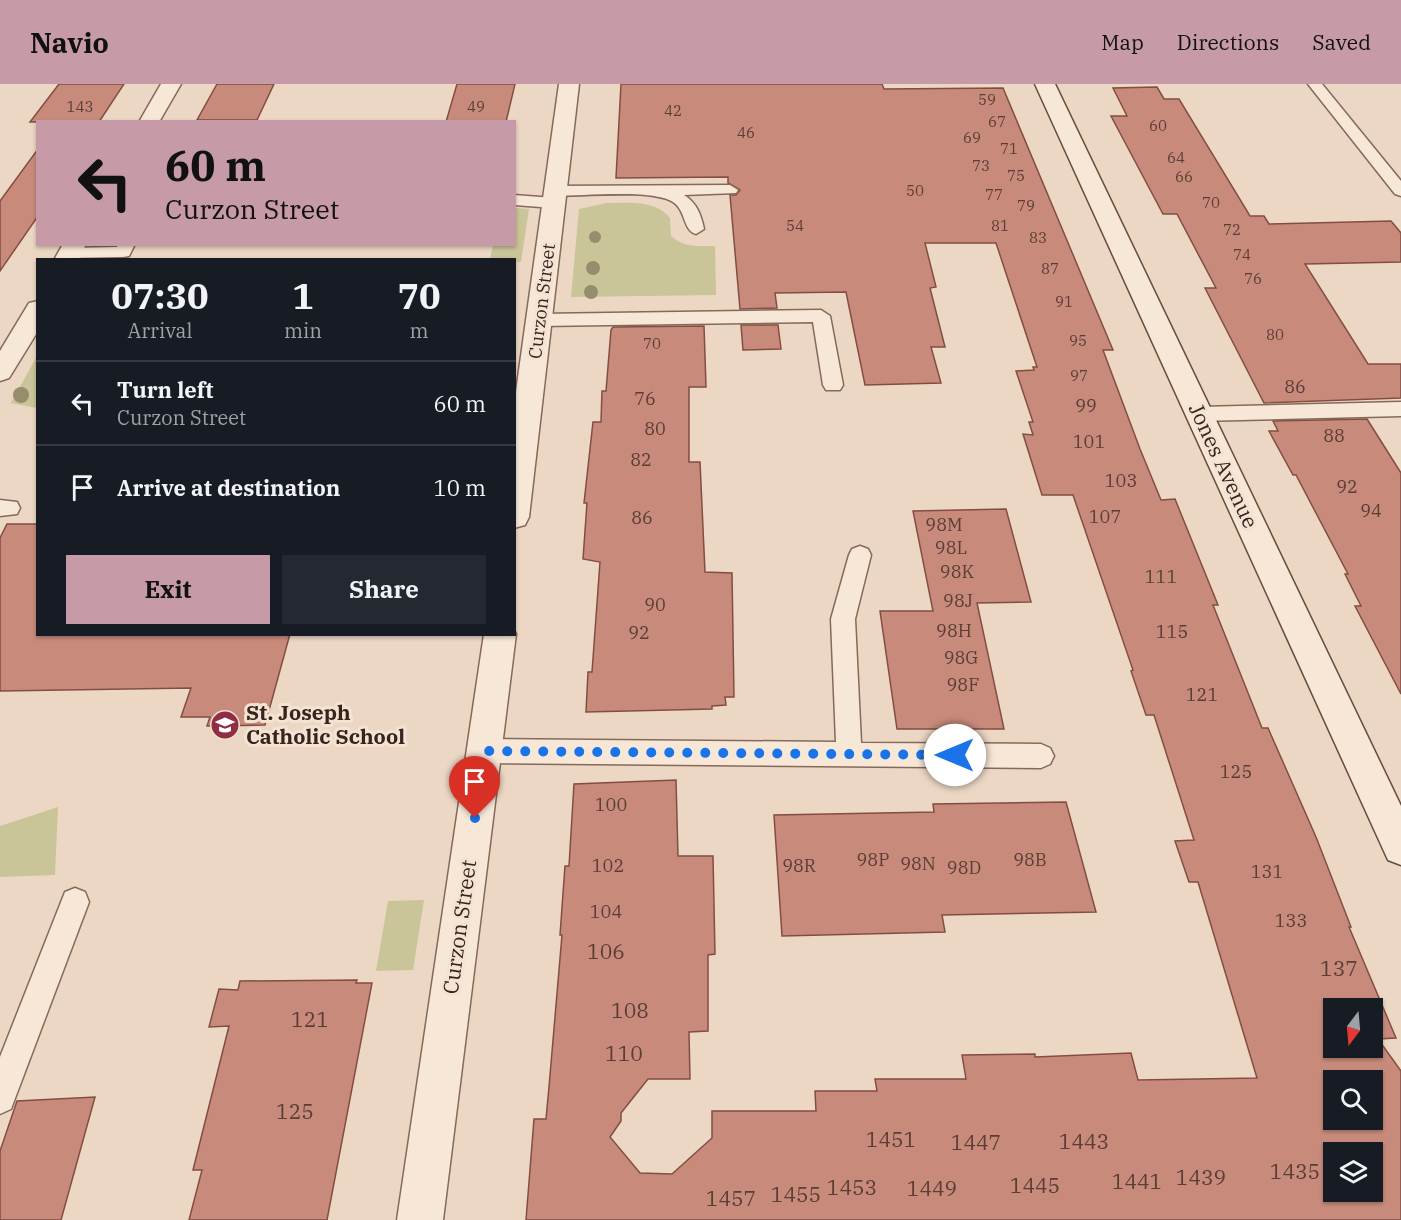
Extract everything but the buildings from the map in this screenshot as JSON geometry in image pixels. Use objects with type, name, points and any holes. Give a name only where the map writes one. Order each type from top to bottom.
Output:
[{"type":"street","points":[[150,120],[171,84]]},
{"type":"street","name":"Curzon Street","points":[[516,502],[569,84]]},
{"type":"street","name":"Jones Avenue","points":[[1045,84],[1401,848]]},
{"type":"street","points":[[0,372],[36,312]]},
{"type":"street","name":"Curzon Street","points":[[420,1220],[500,636]]},
{"type":"lane","points":[[1315,84],[1401,191]]},
{"type":"lane","points":[[661,190],[683,200],[693,214],[696,229]]},
{"type":"lane","points":[[516,200],[661,190],[730,190]]},
{"type":"lane","points":[[71,252],[123,252],[126,246]]},
{"type":"lane","points":[[540,320],[821,316],[833,385]]},
{"type":"lane","points":[[1199,414],[1401,410]]},
{"type":"lane","points":[[849,754],[843,620],[860,555]]},
{"type":"lane","points":[[485,751],[1041,756]]},
{"type":"lane","points":[[0,1098],[75,902]]},
{"type":"shaded area","points":[[606,203],[640,203],[657,208],[670,218],[671,236],[676,240],[692,246],[715,246],[716,295],[571,297],[579,209]]},
{"type":"shaded area","points":[[516,208],[529,209],[521,262],[516,262],[516,258],[490,258],[493,246],[516,246]]},
{"type":"shaded area","points":[[36,358],[36,408],[11,403]]},
{"type":"shaded area","points":[[58,807],[55,875],[0,877],[0,826]]},
{"type":"shaded area","points":[[424,900],[413,970],[376,971],[388,901]]},
{"type":"place","name":"St. Joseph Catholic School","points":[[225,725]]},
{"type":"route","points":[[475,818],[485,751],[955,755]]}]
